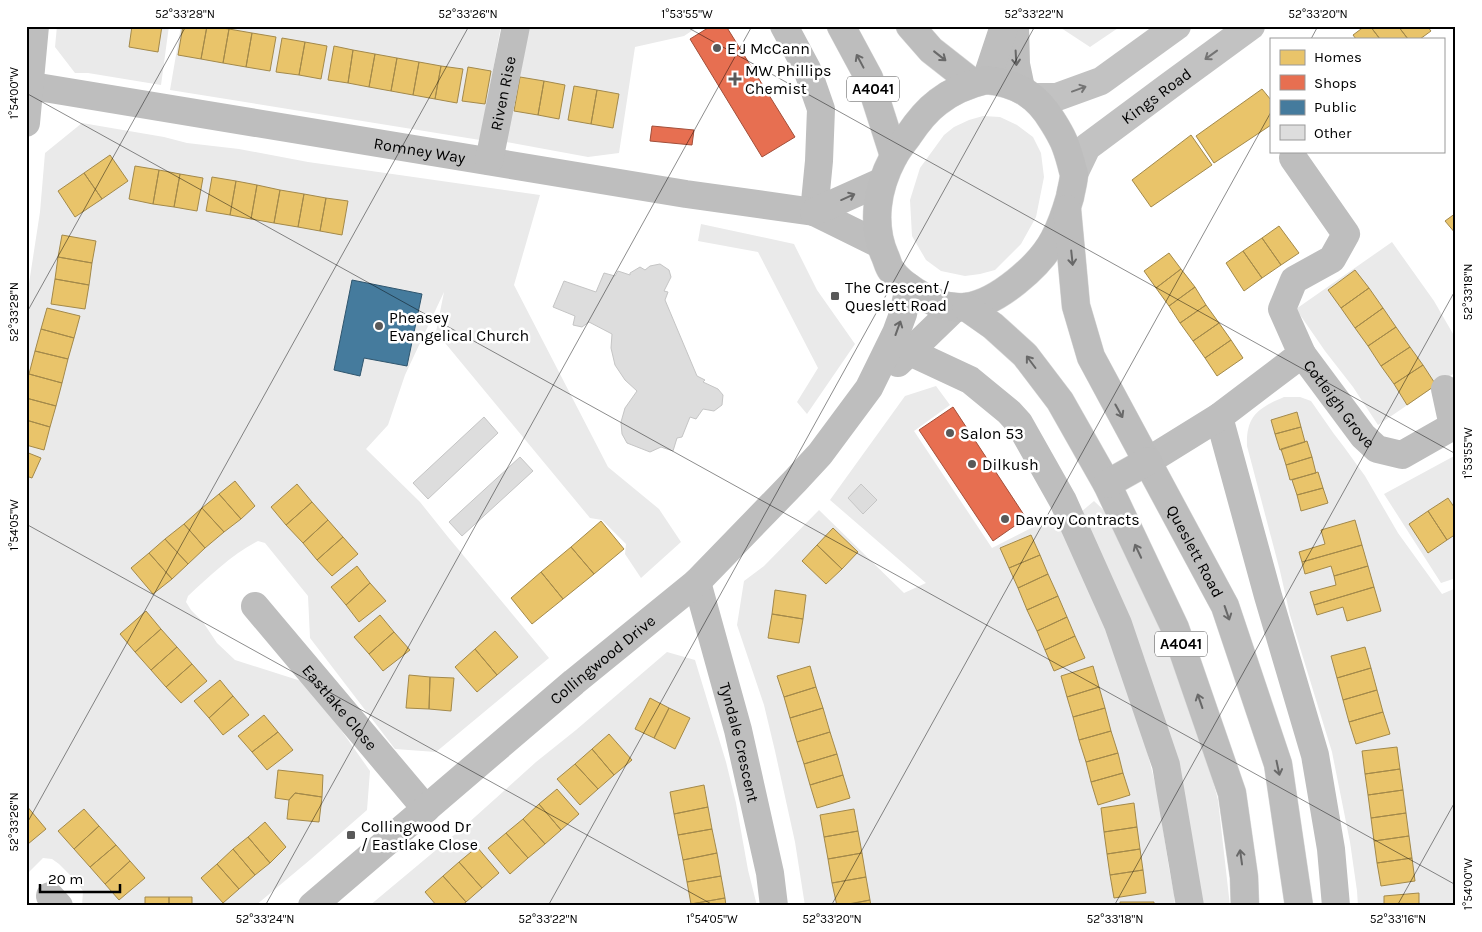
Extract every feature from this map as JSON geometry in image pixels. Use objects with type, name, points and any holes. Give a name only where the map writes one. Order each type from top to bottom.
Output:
[{"type":"highway","name":"A4041","points":[[841,26],[869,78],[894,156]]},
{"type":"highway","points":[[910,26],[932,50],[980,81]]},
{"type":"highway","points":[[980,81],[1002,81],[1026,93],[1049,115],[1064,139],[1074,174],[1067,209],[1053,240],[1039,259],[1003,291],[986,301],[961,307],[939,304],[923,297],[890,270],[880,244],[877,220],[878,200],[883,181],[894,156],[912,130],[933,107],[952,93],[980,81]]},
{"type":"highway","name":"Queslett Road","points":[[1067,209],[1076,306],[1091,357],[1225,606],[1278,764],[1299,906]]},
{"type":"highway","name":"A4041","points":[[961,307],[993,326],[1025,355],[1060,401],[1107,484],[1175,628],[1232,793],[1244,877],[1245,906]]},
{"type":"highway","points":[[1107,484],[1148,461]]},
{"type":"main road","points":[[1026,93],[1057,97],[1101,81],[1177,26]]},
{"type":"main road","name":"Kings Road","points":[[1074,174],[1087,148],[1251,26]]},
{"type":"street","points":[[26,123],[28,85],[35,26]]},
{"type":"street","name":"Riven Rise","points":[[489,162],[516,26]]},
{"type":"street","points":[[784,26],[807,69],[821,109],[814,212],[883,181]]},
{"type":"street","points":[[980,81],[1004,26]]},
{"type":"street","points":[[1015,26],[1016,64],[1026,93]]},
{"type":"street","name":"Romney Way","points":[[28,85],[686,194],[814,212],[880,244]]},
{"type":"street","name":"Cotleigh Grove","points":[[1293,158],[1346,234],[1332,258],[1294,280],[1282,309],[1302,354],[1363,436],[1377,448],[1402,455],[1452,426],[1444,389]]},
{"type":"street","name":"Collingwood Drive","points":[[312,906],[574,682],[697,582],[820,454],[869,388],[896,333],[903,314],[909,287]]},
{"type":"street","name":"Collingwood Drive","points":[[869,388],[961,307]]},
{"type":"street","points":[[910,352],[970,380],[1009,412],[1019,423],[1063,501],[1118,624],[1166,765],[1190,906]]},
{"type":"street","name":"Cotleigh Grove","points":[[1148,461],[1219,417],[1302,354]]},
{"type":"street","points":[[1219,417],[1268,596],[1315,755],[1331,849],[1336,906]]},
{"type":"street","name":"Tyndale Crescent","points":[[697,582],[738,730],[770,873],[774,906]]},
{"type":"street","name":"Eastlake Close","points":[[255,606],[426,809]]},
{"type":"shaded area","points":[[57,26],[169,26],[161,85],[88,73],[75,73],[55,47]]},
{"type":"shaded area","points":[[181,26],[501,26],[480,140],[170,90]]},
{"type":"shaded area","points":[[526,26],[699,26],[684,36],[635,47],[619,153],[588,157],[506,142]]},
{"type":"shaded area","points":[[1058,26],[1121,26],[1090,47]]},
{"type":"shaded area","points":[[983,116],[1000,117],[1017,125],[1033,137],[1041,153],[1044,177],[1036,217],[1021,244],[995,270],[965,276],[941,271],[926,260],[912,236],[910,200],[920,168],[944,135],[954,127]]},
{"type":"shaded area","points":[[82,123],[164,137],[187,143],[239,149],[308,162],[540,195],[514,285],[608,467],[659,509],[681,542],[641,578],[625,554],[626,544],[602,520],[590,518],[436,332],[444,292],[405,375],[388,425],[366,449],[420,502],[549,658],[436,752],[395,749],[310,638],[308,596],[265,543],[258,541],[221,566],[188,596],[186,602],[191,610],[203,622],[217,643],[235,660],[301,681],[334,720],[370,771],[367,810],[255,906],[82,906],[83,891],[75,880],[52,859],[43,858],[26,875],[26,303],[40,212],[45,153]]},
{"type":"shaded area","points":[[701,224],[794,244],[817,290],[855,344],[807,414],[797,402],[818,368],[758,252],[698,241]]},
{"type":"shaded area","points":[[1392,242],[1434,301],[1456,339],[1456,372],[1378,425],[1353,387],[1296,309]]},
{"type":"shaded area","points":[[936,386],[950,405],[914,431],[992,548],[1057,515],[1096,600],[1145,743],[1157,791],[1175,906],[805,906],[795,842],[764,705],[737,625],[744,581],[764,566],[819,510],[904,593],[926,583],[830,500],[905,396]]},
{"type":"shaded area","points":[[1284,397],[1300,397],[1311,401],[1365,476],[1398,533],[1442,594],[1456,588],[1456,906],[1358,906],[1350,842],[1332,752],[1290,615],[1247,446],[1249,427],[1255,414],[1267,405]]},
{"type":"shaded area","points":[[1456,455],[1456,578],[1441,583],[1384,494]]},
{"type":"shaded area","points":[[1094,501],[1112,518],[1185,677],[1218,800],[1230,906],[1200,906],[1191,835],[1145,660],[1081,512]]},
{"type":"shaded area","points":[[667,652],[695,660],[726,762],[757,906],[369,906],[466,825],[536,762]]},
{"type":"building: Homes","points":[[132,26],[162,26],[158,52],[129,47]]},
{"type":"building: Homes","points":[[183,26],[207,26],[201,59],[178,55]]},
{"type":"building: Homes","points":[[207,26],[229,29],[223,63],[201,59]]},
{"type":"building: Homes","points":[[1365,26],[1370,26],[1379,38],[1355,38],[1353,35]]},
{"type":"building: Homes","points":[[1370,26],[1398,26],[1407,38],[1379,38]]},
{"type":"building: Homes","points":[[1398,26],[1427,26],[1431,31],[1421,38],[1407,38]]},
{"type":"building: Homes","points":[[229,29],[252,33],[246,67],[223,63]]},
{"type":"building: Homes","points":[[252,33],[276,37],[270,71],[246,67]]},
{"type":"building: Homes","points":[[282,38],[305,42],[299,75],[276,72]]},
{"type":"building: Homes","points":[[305,42],[327,46],[321,79],[299,75]]},
{"type":"building: Homes","points":[[334,46],[353,50],[348,83],[328,80]]},
{"type":"building: Homes","points":[[353,50],[375,54],[369,87],[348,83]]},
{"type":"building: Homes","points":[[375,54],[397,58],[391,91],[369,87]]},
{"type":"building: Homes","points":[[397,58],[419,62],[413,95],[391,91]]},
{"type":"building: Homes","points":[[419,62],[441,66],[435,99],[413,95]]},
{"type":"building: Homes","points":[[441,66],[463,69],[457,103],[435,99]]},
{"type":"building: Homes","points":[[468,67],[491,71],[485,104],[462,101]]},
{"type":"building: Homes","points":[[520,77],[544,81],[538,115],[514,111]]},
{"type":"building: Homes","points":[[544,81],[565,85],[559,119],[538,115]]},
{"type":"building: Homes","points":[[574,86],[597,90],[591,124],[568,120]]},
{"type":"building: Homes","points":[[1262,89],[1270,99],[1270,126],[1214,163],[1196,136]]},
{"type":"building: Homes","points":[[597,90],[619,94],[613,128],[591,124]]},
{"type":"building: Homes","points":[[1191,135],[1212,165],[1151,207],[1132,180]]},
{"type":"building: Homes","points":[[110,155],[128,181],[102,199],[84,173]]},
{"type":"building: Homes","points":[[135,166],[159,170],[153,204],[129,199]]},
{"type":"building: Homes","points":[[159,170],[180,174],[174,207],[153,204]]},
{"type":"building: Homes","points":[[84,173],[102,199],[75,217],[58,191]]},
{"type":"building: Homes","points":[[180,174],[203,178],[197,211],[174,207]]},
{"type":"building: Homes","points":[[212,177],[236,181],[230,215],[206,211]]},
{"type":"building: Homes","points":[[236,181],[257,185],[251,219],[230,215]]},
{"type":"building: Homes","points":[[257,185],[280,190],[274,223],[251,219]]},
{"type":"building: Homes","points":[[280,190],[304,194],[298,227],[274,223]]},
{"type":"building: Homes","points":[[304,194],[326,198],[320,231],[298,227]]},
{"type":"building: Homes","points":[[326,198],[348,201],[342,235],[320,231]]},
{"type":"building: Homes","points":[[1456,213],[1456,234],[1445,221]]},
{"type":"building: Homes","points":[[1279,226],[1299,253],[1281,265],[1262,238]]},
{"type":"building: Homes","points":[[62,235],[96,241],[92,263],[58,257]]},
{"type":"building: Homes","points":[[1262,238],[1281,265],[1262,278],[1243,251]]},
{"type":"building: Homes","points":[[1243,251],[1262,278],[1244,291],[1226,263]]},
{"type":"building: Homes","points":[[1169,253],[1181,269],[1156,288],[1144,271]]},
{"type":"building: Homes","points":[[58,257],[92,263],[89,285],[55,279]]},
{"type":"building: Homes","points":[[1181,269],[1195,287],[1169,306],[1156,288]]},
{"type":"building: Homes","points":[[1355,270],[1369,288],[1341,308],[1328,290]]},
{"type":"building: Homes","points":[[55,279],[89,285],[85,309],[51,304]]},
{"type":"building: Homes","points":[[1195,287],[1206,305],[1180,323],[1169,306]]},
{"type":"building: Homes","points":[[1369,288],[1383,308],[1355,328],[1341,308]]},
{"type":"building: Homes","points":[[1206,305],[1219,323],[1193,341],[1180,323]]},
{"type":"building: Homes","points":[[47,308],[80,316],[74,338],[41,329]]},
{"type":"building: Homes","points":[[1383,308],[1396,327],[1368,346],[1355,328]]},
{"type":"building: Homes","points":[[1219,323],[1231,340],[1205,358],[1193,341]]},
{"type":"building: Homes","points":[[1396,327],[1410,347],[1381,366],[1368,346]]},
{"type":"building: Homes","points":[[41,329],[74,338],[68,359],[35,351]]},
{"type":"building: Homes","points":[[1231,340],[1243,358],[1217,376],[1205,358]]},
{"type":"building: Homes","points":[[1410,347],[1423,365],[1394,384],[1381,366]]},
{"type":"building: Homes","points":[[35,351],[68,359],[62,383],[29,374]]},
{"type":"building: Homes","points":[[1423,365],[1436,385],[1407,405],[1394,384]]},
{"type":"building: Homes","points":[[29,374],[62,383],[56,406],[26,398],[26,384]]},
{"type":"building: Homes","points":[[26,398],[56,406],[50,427],[26,420]]},
{"type":"building: Homes","points":[[1297,412],[1301,427],[1275,434],[1271,420]]},
{"type":"building: Homes","points":[[26,420],[50,427],[44,450],[26,445]]},
{"type":"building: Homes","points":[[1301,427],[1305,442],[1280,450],[1275,434]]},
{"type":"building: Homes","points":[[1307,441],[1312,457],[1286,465],[1281,449]]},
{"type":"building: Homes","points":[[26,452],[41,458],[32,478],[26,476]]},
{"type":"building: Homes","points":[[1312,457],[1316,473],[1290,480],[1286,465]]},
{"type":"building: Homes","points":[[1318,472],[1323,488],[1297,495],[1292,480]]},
{"type":"building: Homes","points":[[235,481],[255,506],[241,519],[219,494]]},
{"type":"building: Homes","points":[[297,484],[312,502],[286,525],[271,507]]},
{"type":"building: Homes","points":[[1323,488],[1328,503],[1301,511],[1297,495]]},
{"type":"building: Homes","points":[[219,494],[241,519],[224,532],[202,508]]},
{"type":"building: Homes","points":[[1448,498],[1456,510],[1456,534],[1447,540],[1428,511]]},
{"type":"building: Homes","points":[[312,502],[328,520],[303,543],[286,525]]},
{"type":"building: Homes","points":[[202,508],[224,532],[205,548],[184,524]]},
{"type":"building: Homes","points":[[1428,511],[1447,540],[1428,553],[1409,524]]},
{"type":"building: Homes","points":[[328,520],[343,537],[317,560],[303,543]]},
{"type":"building: Homes","points":[[1355,520],[1362,545],[1302,562],[1299,552],[1325,544],[1321,530]]},
{"type":"building: Homes","points":[[601,521],[624,549],[594,574],[571,547]]},
{"type":"building: Homes","points":[[184,524],[205,548],[188,564],[165,539]]},
{"type":"building: Homes","points":[[833,528],[858,552],[842,569],[817,545]]},
{"type":"building: Homes","points":[[1031,535],[1040,555],[1009,568],[1000,548]]},
{"type":"building: Homes","points":[[343,537],[358,554],[332,576],[317,560]]},
{"type":"building: Homes","points":[[165,539],[188,564],[172,579],[149,553]]},
{"type":"building: Homes","points":[[817,545],[842,569],[826,584],[802,561]]},
{"type":"building: Homes","points":[[1362,545],[1368,566],[1334,576],[1331,566],[1305,574],[1302,562]]},
{"type":"building: Homes","points":[[571,547],[594,574],[563,599],[541,572]]},
{"type":"building: Homes","points":[[149,553],[172,579],[153,594],[131,568]]},
{"type":"building: Homes","points":[[1040,555],[1048,574],[1018,588],[1009,568]]},
{"type":"building: Homes","points":[[357,566],[370,583],[346,605],[331,587]]},
{"type":"building: Homes","points":[[1368,566],[1374,587],[1314,605],[1310,592],[1336,585],[1334,576]]},
{"type":"building: Homes","points":[[541,572],[563,599],[532,624],[511,598]]},
{"type":"building: Homes","points":[[1048,574],[1058,596],[1027,610],[1018,588]]},
{"type":"building: Homes","points":[[370,583],[386,601],[359,622],[346,605]]},
{"type":"building: Homes","points":[[1374,587],[1381,611],[1347,621],[1343,607],[1317,615],[1314,605]]},
{"type":"building: Homes","points":[[775,590],[806,595],[803,619],[772,614]]},
{"type":"building: Homes","points":[[1058,596],[1067,617],[1037,631],[1027,610]]},
{"type":"building: Homes","points":[[146,611],[161,629],[135,652],[120,634]]},
{"type":"building: Homes","points":[[772,614],[803,619],[799,643],[768,638]]},
{"type":"building: Homes","points":[[380,615],[394,632],[369,654],[354,637]]},
{"type":"building: Homes","points":[[1067,617],[1075,636],[1045,650],[1037,631]]},
{"type":"building: Homes","points":[[161,629],[177,647],[151,670],[135,652]]},
{"type":"building: Homes","points":[[495,631],[518,657],[497,675],[475,649]]},
{"type":"building: Homes","points":[[394,632],[410,650],[383,671],[369,654]]},
{"type":"building: Homes","points":[[1075,636],[1085,658],[1054,671],[1045,650]]},
{"type":"building: Homes","points":[[177,647],[192,664],[166,687],[151,670]]},
{"type":"building: Homes","points":[[1365,647],[1371,668],[1337,678],[1331,656]]},
{"type":"building: Homes","points":[[475,649],[497,675],[477,692],[455,667]]},
{"type":"building: Homes","points":[[192,664],[207,681],[181,703],[166,687]]},
{"type":"building: Homes","points":[[810,666],[816,687],[784,697],[777,676]]},
{"type":"building: Homes","points":[[1093,666],[1099,687],[1067,697],[1061,676]]},
{"type":"building: Homes","points":[[1371,668],[1377,690],[1343,700],[1337,678]]},
{"type":"building: Homes","points":[[409,675],[430,677],[429,709],[406,708]]},
{"type":"building: Homes","points":[[430,677],[454,678],[451,711],[429,709]]},
{"type":"building: Homes","points":[[220,680],[233,696],[209,718],[194,701]]},
{"type":"building: Homes","points":[[816,687],[823,708],[790,718],[784,697]]},
{"type":"building: Homes","points":[[1099,687],[1105,708],[1073,717],[1067,697]]},
{"type":"building: Homes","points":[[1377,690],[1383,712],[1349,722],[1343,700]]},
{"type":"building: Homes","points":[[233,696],[249,715],[223,735],[209,718]]},
{"type":"building: Homes","points":[[650,698],[669,708],[654,738],[635,729]]},
{"type":"building: Homes","points":[[669,708],[690,718],[675,749],[654,738]]},
{"type":"building: Homes","points":[[823,708],[830,732],[797,742],[790,718]]},
{"type":"building: Homes","points":[[1105,708],[1111,731],[1079,740],[1073,717]]},
{"type":"building: Homes","points":[[1383,712],[1390,734],[1356,744],[1349,722]]},
{"type":"building: Homes","points":[[264,715],[278,732],[252,752],[238,736]]},
{"type":"building: Homes","points":[[1111,731],[1118,753],[1086,762],[1079,740]]},
{"type":"building: Homes","points":[[278,732],[293,750],[267,770],[252,752]]},
{"type":"building: Homes","points":[[830,732],[837,754],[804,764],[797,742]]},
{"type":"building: Homes","points":[[609,734],[632,760],[614,775],[592,749]]},
{"type":"building: Homes","points":[[1397,747],[1400,769],[1365,774],[1362,751]]},
{"type":"building: Homes","points":[[592,749],[614,775],[598,789],[575,764]]},
{"type":"building: Homes","points":[[1118,753],[1123,773],[1091,782],[1086,762]]},
{"type":"building: Homes","points":[[837,754],[843,775],[810,785],[804,764]]},
{"type":"building: Homes","points":[[575,764],[598,789],[580,805],[557,779]]},
{"type":"building: Homes","points":[[1400,769],[1403,790],[1368,795],[1365,774]]},
{"type":"building: Homes","points":[[278,770],[323,775],[322,797],[295,793],[289,800],[275,798]]},
{"type":"building: Homes","points":[[1123,773],[1130,795],[1098,805],[1091,782]]},
{"type":"building: Homes","points":[[843,775],[850,798],[817,808],[810,785]]},
{"type":"building: Homes","points":[[704,785],[708,807],[674,814],[670,792]]},
{"type":"building: Homes","points":[[557,789],[579,814],[561,830],[539,804]]},
{"type":"building: Homes","points":[[1403,790],[1406,813],[1371,818],[1368,795]]},
{"type":"building: Homes","points":[[295,793],[322,797],[319,822],[287,819],[289,800]]},
{"type":"building: Homes","points":[[1134,803],[1137,827],[1104,832],[1101,808]]},
{"type":"building: Homes","points":[[539,804],[561,830],[545,844],[523,819]]},
{"type":"building: Homes","points":[[26,805],[46,829],[28,844],[26,842]]},
{"type":"building: Homes","points":[[708,807],[712,829],[678,835],[674,814]]},
{"type":"building: Homes","points":[[84,809],[99,826],[74,849],[58,831]]},
{"type":"building: Homes","points":[[854,809],[858,831],[824,837],[820,815]]},
{"type":"building: Homes","points":[[1406,813],[1409,836],[1374,841],[1371,818]]},
{"type":"building: Homes","points":[[523,819],[545,844],[528,858],[506,833]]},
{"type":"building: Homes","points":[[265,822],[286,847],[270,863],[248,837]]},
{"type":"building: Homes","points":[[99,826],[116,845],[90,867],[74,849]]},
{"type":"building: Homes","points":[[1137,827],[1140,849],[1107,854],[1104,832]]},
{"type":"building: Homes","points":[[712,829],[717,853],[683,860],[678,835]]},
{"type":"building: Homes","points":[[858,831],[862,853],[828,859],[824,837]]},
{"type":"building: Homes","points":[[506,833],[528,858],[510,874],[488,848]]},
{"type":"building: Homes","points":[[1409,836],[1412,858],[1377,863],[1374,841]]},
{"type":"building: Homes","points":[[248,837],[270,863],[255,875],[233,849]]},
{"type":"building: Homes","points":[[116,845],[130,861],[105,884],[90,867]]},
{"type":"building: Homes","points":[[477,847],[499,873],[482,888],[459,862]]},
{"type":"building: Homes","points":[[233,849],[255,875],[239,889],[217,864]]},
{"type":"building: Homes","points":[[1140,849],[1143,870],[1110,875],[1107,854]]},
{"type":"building: Homes","points":[[717,853],[721,876],[687,882],[683,860]]},
{"type":"building: Homes","points":[[862,853],[866,877],[832,883],[828,859]]},
{"type":"building: Homes","points":[[1412,858],[1415,881],[1381,886],[1377,863]]},
{"type":"building: Homes","points":[[130,861],[145,878],[119,900],[105,884]]},
{"type":"building: Homes","points":[[459,862],[482,888],[466,902],[443,876]]},
{"type":"building: Homes","points":[[217,864],[239,889],[223,903],[201,878]]},
{"type":"building: Homes","points":[[1143,870],[1146,893],[1114,898],[1110,875]]},
{"type":"building: Homes","points":[[443,876],[466,902],[461,906],[437,906],[425,892]]},
{"type":"building: Homes","points":[[721,876],[725,898],[691,904],[687,882]]},
{"type":"building: Homes","points":[[866,877],[870,900],[837,906],[832,883]]},
{"type":"building: Homes","points":[[1419,893],[1419,906],[1384,906],[1384,896]]},
{"type":"building: Homes","points":[[145,897],[169,897],[169,906],[145,906]]},
{"type":"building: Homes","points":[[169,897],[192,897],[192,906],[169,906]]},
{"type":"building: Homes","points":[[725,898],[726,906],[691,906],[691,904]]},
{"type":"building: Homes","points":[[870,900],[871,906],[841,906]]},
{"type":"building: Homes","points":[[1120,902],[1154,902],[1154,906],[1120,906]]},
{"type":"building: Shops","points":[[711,26],[726,26],[795,137],[762,157],[690,39]]},
{"type":"building: Shops","points":[[652,126],[694,130],[692,145],[650,141]]},
{"type":"building: Shops","points":[[953,407],[1026,518],[993,541],[919,430]]},
{"type":"building: Public","name":"Pheasey Evangelical Church","points":[[352,280],[422,294],[407,366],[364,358],[360,376],[334,370]]},
{"type":"building: Other","points":[[660,264],[669,270],[671,277],[664,291],[668,292],[665,300],[697,376],[705,380],[703,382],[718,389],[723,395],[722,405],[714,411],[703,409],[696,419],[690,417],[682,437],[677,438],[673,451],[661,447],[650,452],[627,443],[622,434],[621,422],[625,408],[637,391],[625,380],[615,365],[611,348],[612,334],[589,322],[582,327],[573,325],[575,316],[553,307],[564,281],[596,292],[604,273],[615,276],[618,271],[630,275],[630,273],[640,267],[645,270],[650,266]]},
{"type":"building: Other","points":[[484,417],[498,433],[428,499],[413,483]]},
{"type":"building: Other","points":[[520,457],[533,471],[462,536],[449,522]]},
{"type":"building: Other","points":[[861,484],[877,500],[863,514],[848,498]]},
{"type":"place","name":"E J McCann","points":[[717,48]]},
{"type":"place","name":"MW Phillips Chemist","points":[[735,79]]},
{"type":"place","name":"The Crescent / Queslett Road","points":[[835,296]]},
{"type":"place","name":"Pheasey Evangelical Church","points":[[379,326]]},
{"type":"place","name":"Salon 53","points":[[950,433]]},
{"type":"place","name":"Dilkush","points":[[972,464]]},
{"type":"place","name":"Davroy Contracts","points":[[1005,519]]},
{"type":"place","name":"Collingwood Dr / Eastlake Close","points":[[351,835]]}]
